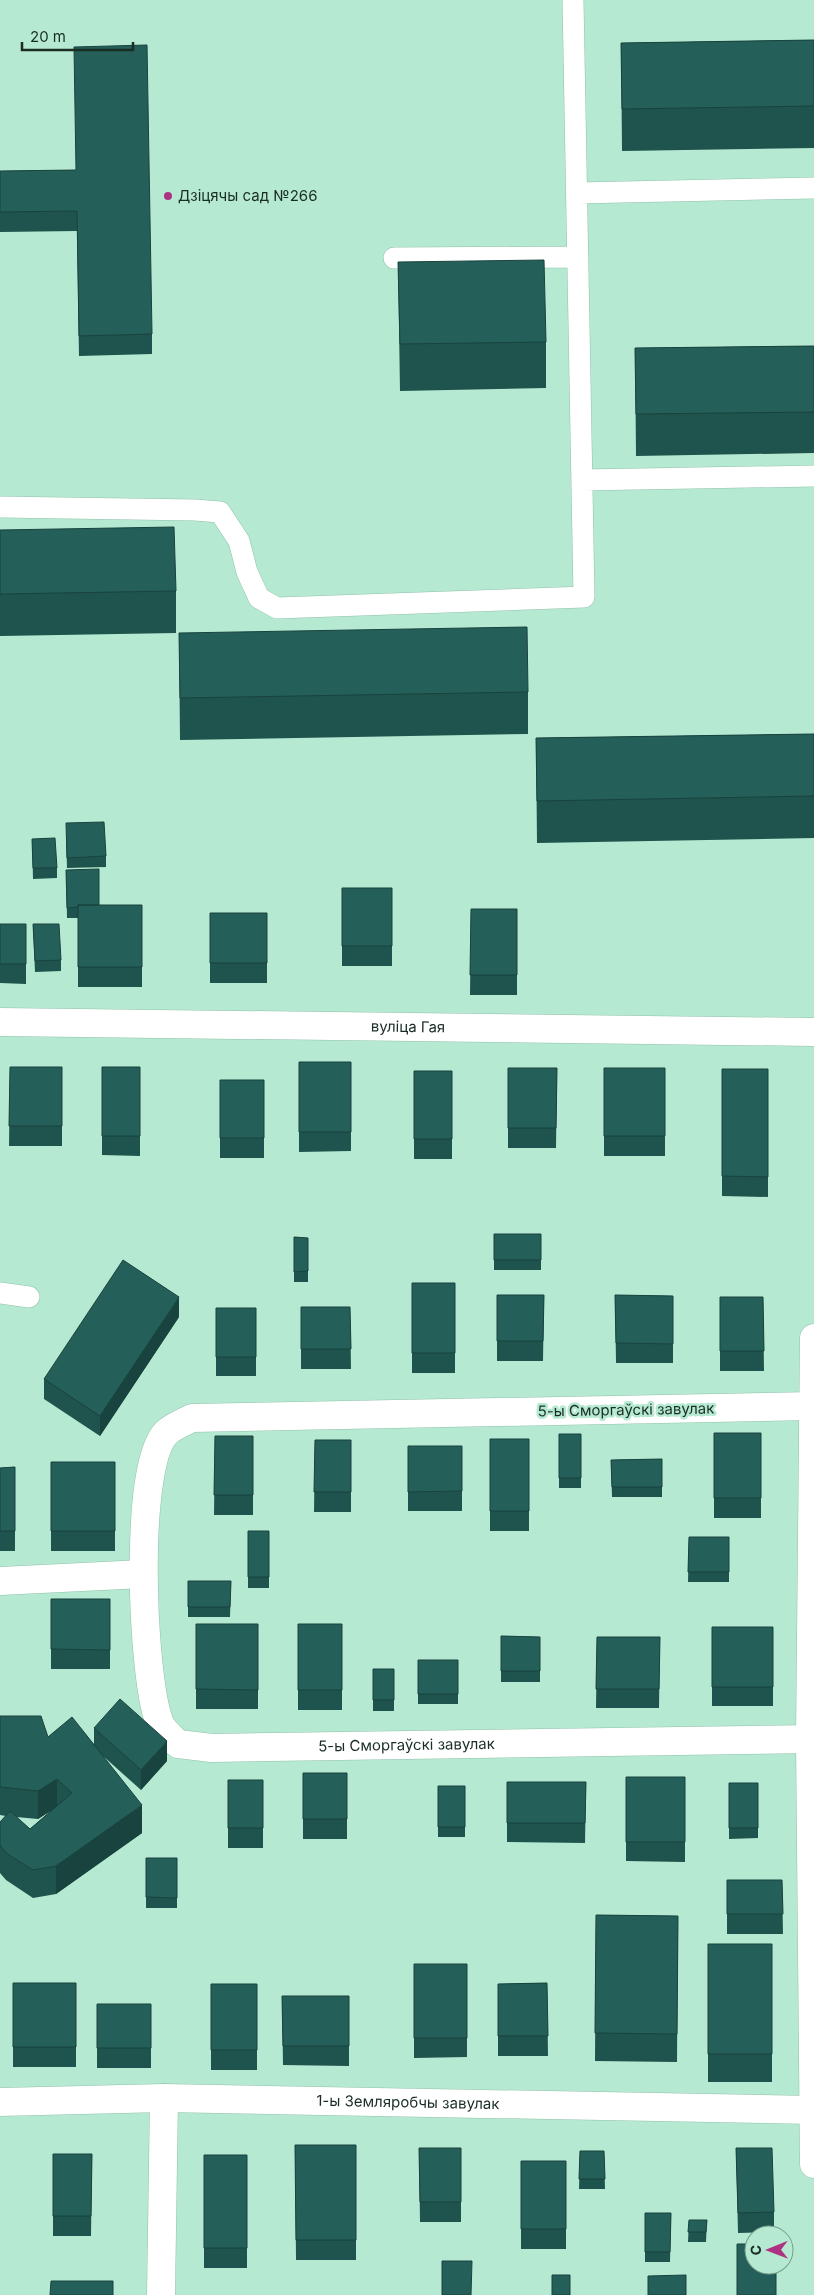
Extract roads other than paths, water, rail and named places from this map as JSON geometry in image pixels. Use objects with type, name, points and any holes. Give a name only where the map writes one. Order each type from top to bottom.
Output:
[{"type":"street","name":"вуліца Гая","points":[[0,1022],[814,1032]]},
{"type":"street","points":[[814,1338],[812,1739],[814,2164]]},
{"type":"street","name":"5-ы Сморгаўскі завулак","points":[[812,1739],[212,1748],[178,1744],[159,1723],[150,1678],[143,1574],[149,1487],[154,1457],[166,1433],[192,1418],[814,1406]]},
{"type":"street","points":[[0,1581],[143,1574]]},
{"type":"street","points":[[162,2295],[164,2098]]},
{"type":"street","name":"1-ы Земляробчы завулак","points":[[0,2102],[164,2098],[814,2110]]},
{"type":"lane","points":[[0,508],[195,510],[220,512],[239,541],[247,572],[259,598],[277,608],[584,597],[574,0]]},
{"type":"lane","points":[[577,193],[814,188]]},
{"type":"lane","points":[[394,258],[578,257]]},
{"type":"lane","points":[[583,480],[814,476]]},
{"type":"lane","points":[[0,1293],[29,1298]]},
{"type":"place","name":"Дзіцячы сад №266","points":[[168,196]]}]
